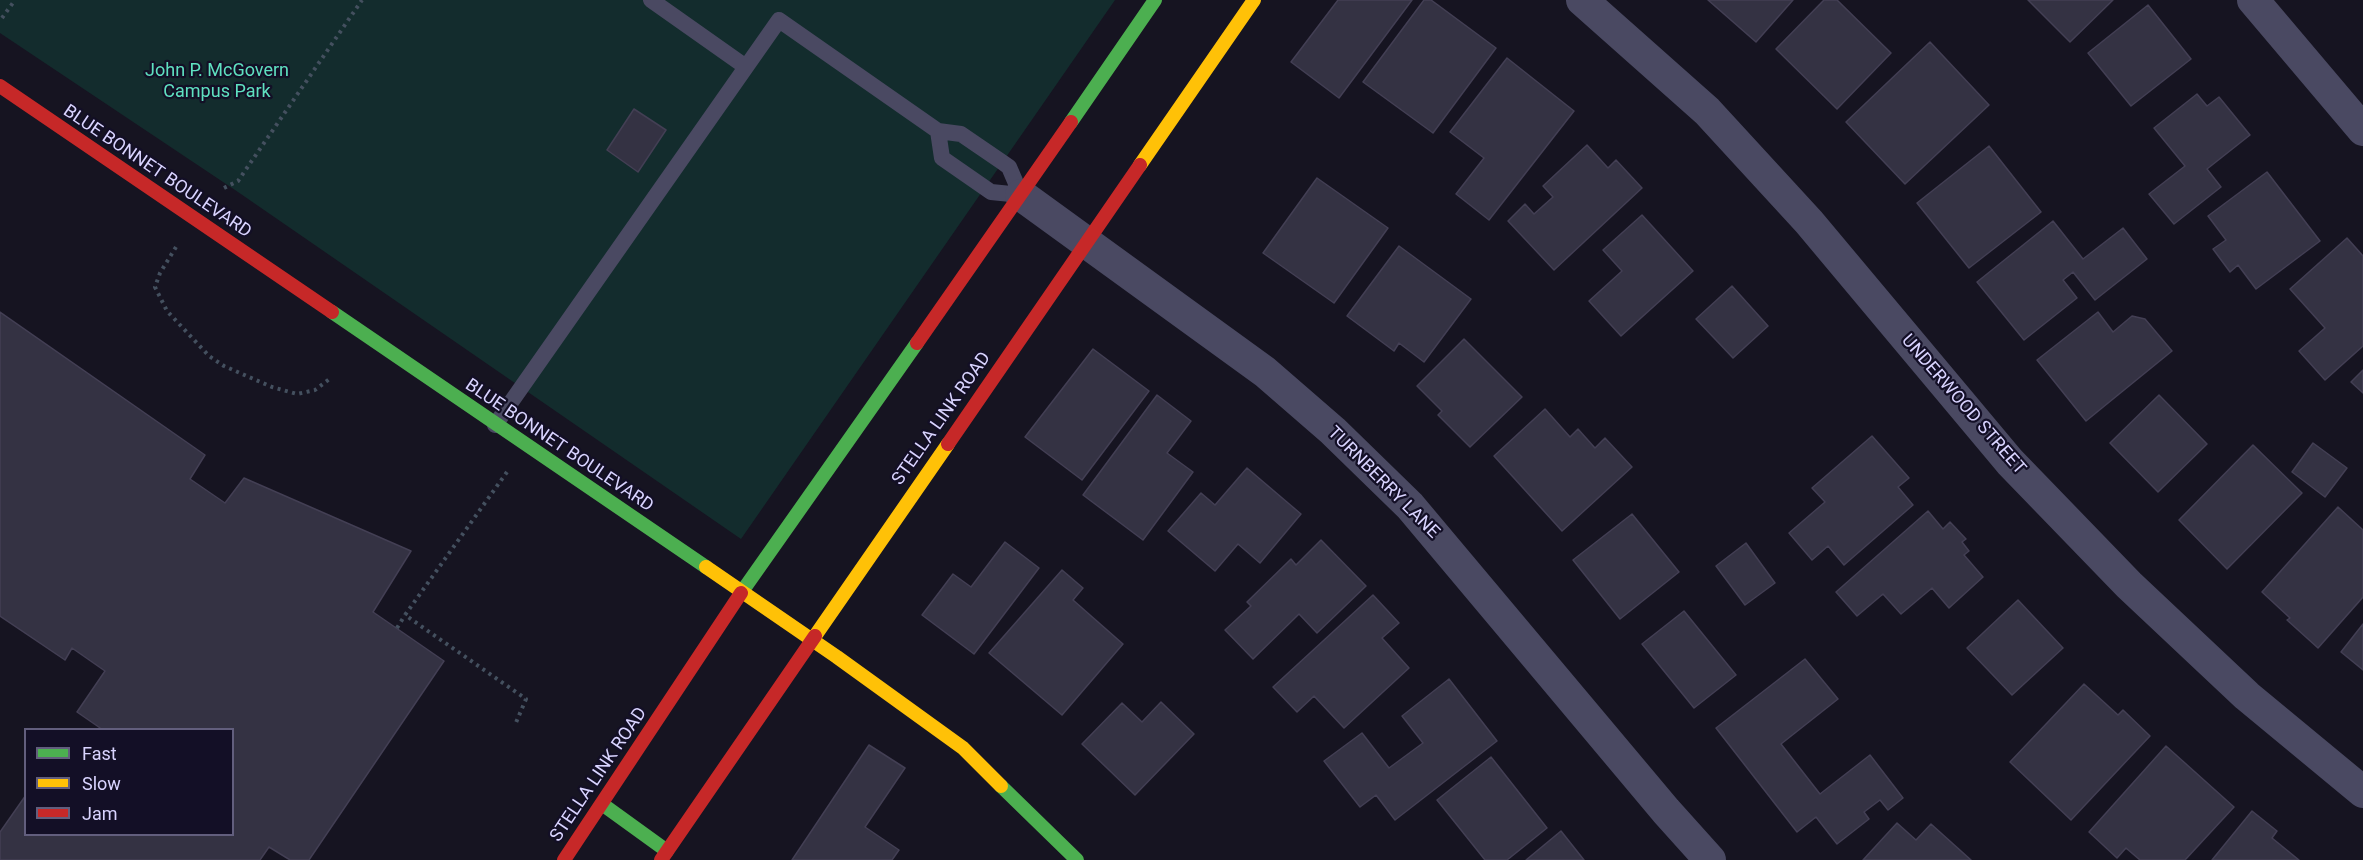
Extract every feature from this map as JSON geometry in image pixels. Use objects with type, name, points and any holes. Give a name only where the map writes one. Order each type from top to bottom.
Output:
[{"type":"main road","name":"STELLA LINK ROAD","points":[[564,860],[742,592],[1155,0]]},
{"type":"main road","name":"STELLA LINK ROAD","points":[[670,857],[812,639],[1254,0]]},
{"type":"main road","name":"BLUE BONNET BOULEVARD","points":[[0,86],[812,639],[963,748],[1077,860]]},
{"type":"main road","points":[[602,804],[670,857]]},
{"type":"street","name":"UNDERWOOD STREET","points":[[1582,0],[1707,111],[1809,222],[2010,462],[2129,585],[2247,696],[2363,792]]},
{"type":"street","points":[[2253,0],[2363,130]]},
{"type":"street","name":"TURNBERRY LANE","points":[[1021,195],[1265,372],[1333,431],[1410,506],[1666,811],[1710,860]]},
{"type":"lane","points":[[651,0],[746,67]]},
{"type":"lane","points":[[495,425],[779,20],[938,131],[961,134],[1002,162],[1008,167],[1021,195]]},
{"type":"lane","points":[[938,131],[942,158],[991,192],[1021,195]]},
{"type":"path","points":[[2,18],[15,0]]},
{"type":"path","points":[[224,188],[238,181],[362,0]]},
{"type":"path","points":[[193,219],[160,273],[155,286],[167,311],[209,356],[224,366],[272,387],[297,394],[315,390],[332,377]]},
{"type":"path","points":[[397,628],[526,446]]},
{"type":"path","points":[[405,615],[526,699],[515,725]]},
{"type":"green space","name":"John P. McGovern Campus Park","points":[[0,0],[1115,0],[741,539],[238,192],[0,33]]},
{"type":"building","points":[[1338,0],[1412,0],[1339,98],[1291,62]]},
{"type":"building","points":[[1424,0],[1431,0],[1496,48],[1433,133],[1363,82]]},
{"type":"building","points":[[1708,0],[1793,0],[1756,42]]},
{"type":"building","points":[[1824,0],[1837,0],[1891,53],[1837,109],[1776,49]]},
{"type":"building","points":[[2028,0],[2113,0],[2070,42]]},
{"type":"building","points":[[2148,5],[2191,59],[2131,106],[2088,53]]},
{"type":"building","points":[[1930,42],[1989,105],[1905,184],[1846,122]]},
{"type":"building","points":[[1507,58],[1574,111],[1489,220],[1456,194],[1484,158],[1450,132]]},
{"type":"building","points":[[2197,94],[2207,106],[2219,97],[2250,135],[2207,169],[2221,187],[2174,224],[2149,194],[2185,166],[2154,128]]},
{"type":"building","points":[[634,109],[666,130],[638,172],[607,150]]},
{"type":"building","points":[[1587,145],[1608,168],[1616,160],[1642,188],[1554,270],[1508,221],[1525,204],[1534,214],[1553,197],[1543,186]]},
{"type":"building","points":[[1989,146],[2041,212],[1969,268],[1917,203]]},
{"type":"building","points":[[2267,172],[2320,241],[2256,289],[2238,265],[2230,272],[2213,249],[2226,240],[2208,216]]},
{"type":"building","points":[[1317,178],[1388,228],[1334,303],[1263,253]]},
{"type":"building","points":[[1642,215],[1693,271],[1621,336],[1589,301],[1622,271],[1603,250]]},
{"type":"building","points":[[2053,221],[2083,259],[2123,228],[2147,259],[2095,300],[2073,272],[2063,280],[2077,298],[2024,340],[1977,282]]},
{"type":"building","points":[[2347,238],[2363,256],[2363,346],[2325,380],[2299,351],[2325,328],[2290,289]]},
{"type":"building","points":[[1399,246],[1471,299],[1424,362],[1399,343],[1394,351],[1347,316]]},
{"type":"building","points":[[1732,286],[1768,326],[1733,358],[1696,319]]},
{"type":"building","points":[[0,312],[205,455],[190,479],[225,503],[244,478],[411,551],[373,612],[444,661],[309,860],[290,860],[269,847],[260,860],[0,860],[0,832],[24,798],[24,836],[234,836],[234,728],[100,728],[77,712],[105,671],[72,648],[65,660],[0,616]]},
{"type":"building","points":[[2098,312],[2113,332],[2132,316],[2145,319],[2172,351],[2086,421],[2037,360]]},
{"type":"building","points":[[1464,339],[1522,397],[1470,447],[1438,415],[1442,411],[1417,386]]},
{"type":"building","points":[[1093,349],[1149,391],[1082,480],[1025,437]]},
{"type":"building","points":[[2363,370],[2363,393],[2351,382]]},
{"type":"building","points":[[1157,395],[1191,421],[1167,453],[1193,472],[1143,540],[1083,495]]},
{"type":"building","points":[[2159,395],[2207,444],[2158,492],[2110,443]]},
{"type":"building","points":[[1545,409],[1570,437],[1578,429],[1595,448],[1605,438],[1632,467],[1562,531],[1494,456]]},
{"type":"building","points":[[1872,436],[1909,478],[1898,487],[1913,505],[1844,565],[1828,546],[1812,560],[1789,533],[1825,502],[1812,488]]},
{"type":"building","points":[[2313,443],[2347,468],[2325,497],[2292,472]]},
{"type":"building","points":[[2253,445],[2302,493],[2227,569],[2179,520]]},
{"type":"building","points":[[1247,468],[1301,514],[1260,563],[1238,544],[1215,571],[1168,531],[1201,493],[1215,505]]},
{"type":"building","points":[[2338,507],[2363,530],[2363,597],[2318,648],[2287,620],[2290,618],[2262,592]]},
{"type":"building","points":[[1928,511],[1943,529],[1950,522],[1966,539],[1962,542],[1969,551],[1964,555],[1983,577],[1949,608],[1932,588],[1901,614],[1883,594],[1857,616],[1836,592]]},
{"type":"building","points":[[1632,514],[1679,572],[1620,619],[1573,560]]},
{"type":"building","points":[[1321,540],[1366,586],[1317,633],[1299,614],[1253,659],[1225,630],[1251,606],[1247,602],[1291,559],[1296,565]]},
{"type":"building","points":[[1005,542],[1039,568],[974,654],[922,615],[953,574],[971,587]]},
{"type":"building","points":[[1746,543],[1775,583],[1745,605],[1716,566]]},
{"type":"building","points":[[1062,570],[1083,588],[1073,600],[1123,644],[1062,715],[989,653]]},
{"type":"building","points":[[1373,595],[1399,623],[1382,638],[1409,668],[1344,728],[1314,696],[1297,712],[1273,687]]},
{"type":"building","points":[[2018,600],[2063,648],[2012,695],[1967,648]]},
{"type":"building","points":[[1684,611],[1736,675],[1694,708],[1642,644]]},
{"type":"building","points":[[2363,624],[2363,670],[2341,652]]},
{"type":"building","points":[[1805,659],[1838,699],[1781,744],[1820,794],[1870,755],[1903,798],[1888,810],[1880,800],[1864,812],[1869,819],[1837,844],[1816,817],[1797,832],[1716,728]]},
{"type":"building","points":[[1449,679],[1497,741],[1395,820],[1376,795],[1360,807],[1324,761],[1362,733],[1389,768],[1423,743],[1402,716]]},
{"type":"building","points":[[2084,684],[2118,715],[2123,710],[2150,736],[2071,820],[2010,762]]},
{"type":"building","points":[[1161,702],[1194,734],[1135,795],[1082,744],[1122,703],[1142,722]]},
{"type":"building","points":[[869,745],[905,768],[865,827],[899,850],[892,860],[792,860]]},
{"type":"building","points":[[2166,746],[2234,807],[2185,860],[2140,860],[2126,848],[2117,858],[2089,832]]},
{"type":"building","points":[[1491,757],[1547,828],[1507,860],[1485,860],[1437,800]]},
{"type":"building","points":[[2252,811],[2277,831],[2272,838],[2299,860],[2212,860]]},
{"type":"building","points":[[1897,823],[1916,840],[1931,824],[1971,860],[1863,860]]},
{"type":"building","points":[[1561,831],[1584,860],[1526,860]]},
{"type":"traffic: fast","points":[[1071,122],[1155,0]]},
{"type":"traffic: fast","points":[[332,312],[706,567]]},
{"type":"traffic: fast","points":[[741,593],[917,343]]},
{"type":"traffic: fast","points":[[1001,786],[1077,860]]},
{"type":"traffic: fast","points":[[602,804],[667,851]]},
{"type":"traffic: slow","points":[[1140,165],[1254,0]]},
{"type":"traffic: slow","points":[[815,636],[948,444]]},
{"type":"traffic: slow","points":[[706,567],[837,657],[963,748],[1001,786]]},
{"type":"traffic: jam","points":[[0,86],[332,312]]},
{"type":"traffic: jam","points":[[917,343],[1071,122]]},
{"type":"traffic: jam","points":[[948,444],[1140,165]]},
{"type":"traffic: jam","points":[[564,860],[741,593]]},
{"type":"traffic: jam","points":[[661,860],[815,636]]}]
